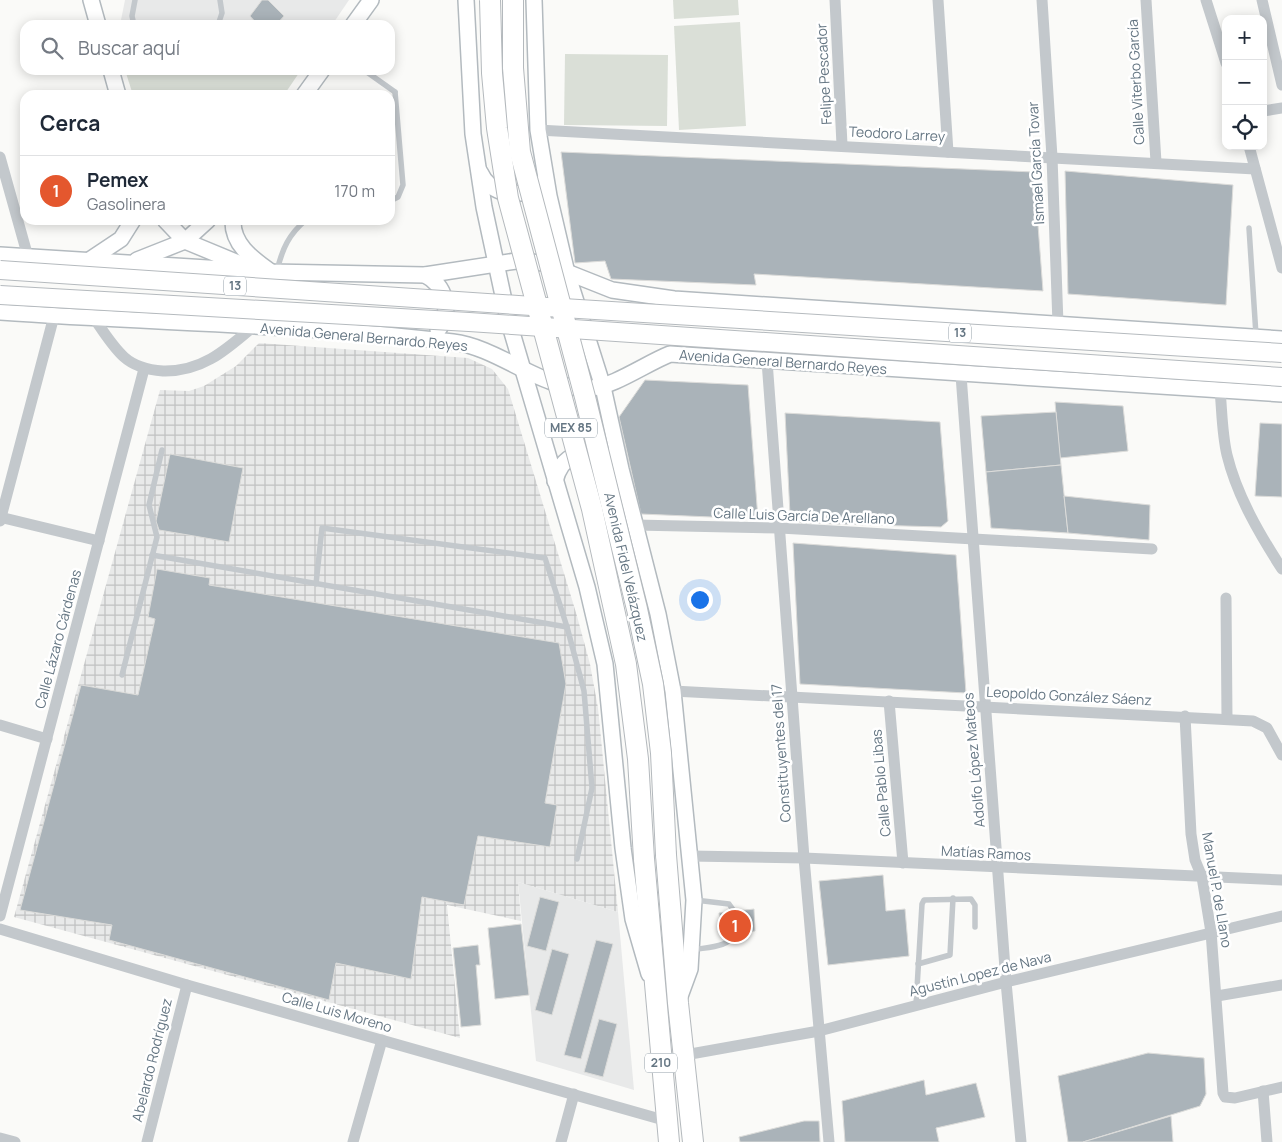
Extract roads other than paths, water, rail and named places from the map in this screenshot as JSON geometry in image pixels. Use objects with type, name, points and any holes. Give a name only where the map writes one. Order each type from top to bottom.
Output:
[{"type":"highway","name":"Avenida Fidel Velázquez","points":[[490,0],[492,73],[508,198],[592,509],[626,664],[638,760],[653,984],[669,1142]]},
{"type":"highway","name":"Avenida Fidel Velázquez","points":[[512,0],[514,68],[520,152],[585,397],[649,665],[660,753],[678,1003],[693,1142]]},
{"type":"main road","name":"13","points":[[0,270],[547,307],[1282,353]]},
{"type":"main road","name":"Avenida General Bernardo Reyes","points":[[0,295],[469,322],[1282,377]]},
{"type":"street","points":[[91,0],[97,20]]},
{"type":"street","points":[[357,20],[371,0]]},
{"type":"street","points":[[466,0],[473,134],[496,264],[508,319],[587,588],[605,664],[623,848],[633,919],[641,952],[653,984]]},
{"type":"street","points":[[534,0],[538,130],[546,175],[567,273],[603,387],[621,469],[658,614],[674,692],[694,900],[690,969],[678,1003]]},
{"type":"street","name":"Felipe Pescador","points":[[835,0],[842,146]]},
{"type":"street","points":[[938,0],[948,152]]},
{"type":"street","name":"Ismael García Tovar","points":[[1042,0],[1052,157],[1058,324]]},
{"type":"street","name":"Calle Viterbo García","points":[[1146,0],[1156,162]]},
{"type":"street","points":[[1206,0],[1225,60]]},
{"type":"street","points":[[1262,0],[1282,85]]},
{"type":"street","points":[[112,75],[117,90]]},
{"type":"street","points":[[308,90],[318,75]]},
{"type":"street","points":[[1267,110],[1282,108]]},
{"type":"street","name":"Teodoro Larrey","points":[[538,130],[1156,162],[1255,169]]},
{"type":"street","points":[[1250,150],[1282,268]]},
{"type":"street","points":[[0,157],[28,257]]},
{"type":"street","points":[[479,168],[487,183],[510,194],[519,194],[535,187],[546,175]]},
{"type":"street","points":[[88,261],[122,239],[130,225]]},
{"type":"street","points":[[170,225],[185,241],[269,272]]},
{"type":"street","points":[[129,263],[185,241],[203,225]]},
{"type":"street","points":[[234,225],[233,230],[238,242],[250,256],[269,272]]},
{"type":"street","points":[[0,255],[269,272],[425,275],[496,264],[533,262],[544,263],[612,290],[674,299],[1282,339]]},
{"type":"street","points":[[423,340],[434,335],[440,327],[446,307],[440,287],[425,275]]},
{"type":"street","points":[[670,354],[662,348],[654,331],[659,312],[674,299]]},
{"type":"street","name":"Avenida General Bernardo Reyes","points":[[0,312],[254,326],[472,346],[487,350],[523,369],[572,387],[603,387],[645,364],[670,354],[1282,394]]},
{"type":"street","points":[[54,316],[0,518],[99,541]]},
{"type":"street","points":[[94,318],[117,350],[126,359],[144,369],[176,371],[206,363],[254,326]]},
{"type":"street","name":"Constituyentes del 17","points":[[766,361],[804,858],[829,1142]]},
{"type":"street","name":"Calle Lázaro Cárdenas","points":[[0,916],[144,369]]},
{"type":"street","name":"Adolfo López Mateos","points":[[961,374],[1006,982],[1021,1142]]},
{"type":"street","points":[[1220,390],[1227,454],[1232,472],[1255,523],[1282,570]]},
{"type":"street","points":[[556,481],[562,466],[575,454],[584,452],[601,453],[616,462],[621,469]]},
{"type":"street","name":"Calle Luis García De Arellano","points":[[635,525],[780,528],[1152,549]]},
{"type":"street","points":[[1226,598],[1227,719]]},
{"type":"street","name":"Leopoldo González Sáenz","points":[[674,692],[792,696],[1253,721],[1267,728],[1282,755]]},
{"type":"street","name":"Calle Pablo Libas","points":[[889,701],[903,863]]},
{"type":"street","name":"Manuel P. de Llano","points":[[1184,716],[1191,834],[1195,860],[1202,877],[1211,932],[1222,1088],[1225,1097],[1235,1098],[1263,1091]]},
{"type":"street","points":[[0,725],[47,739]]},
{"type":"street","name":"Matías Ramos","points":[[689,856],[804,858],[998,869],[1282,880]]},
{"type":"street","name":"Agustín Lopez de Nava","points":[[685,1055],[819,1031],[1006,982],[1282,916]]},
{"type":"street","name":"Calle Luis Moreno","points":[[0,929],[187,985],[667,1121]]},
{"type":"street","name":"Abelardo Rodríguez","points":[[147,1142],[187,985]]},
{"type":"street","points":[[1217,996],[1282,985]]},
{"type":"street","points":[[352,1142],[382,1040]]},
{"type":"street","points":[[1266,1142],[1263,1091],[1282,1087]]},
{"type":"street","points":[[561,1142],[574,1094]]},
{"type":"street","points":[[0,1138],[15,1142]]},
{"type":"lane","points":[[133,20],[135,0]]},
{"type":"lane","points":[[220,0],[222,13],[220,20]]},
{"type":"lane","points":[[371,75],[392,90]]},
{"type":"lane","points":[[395,92],[403,185],[398,197],[395,198]]},
{"type":"lane","points":[[269,272],[293,231],[300,225]]},
{"type":"lane","points":[[1249,228],[1256,337]]},
{"type":"lane","points":[[122,676],[157,537],[149,505],[162,450]]},
{"type":"lane","points":[[316,584],[322,528],[545,558],[567,627],[584,692],[593,781],[577,859]]},
{"type":"lane","points":[[152,555],[567,627]]},
{"type":"lane","points":[[916,1005],[922,904],[928,898],[971,899],[974,901],[974,927]]},
{"type":"lane","points":[[918,964],[950,955],[952,898]]},
{"type":"lane","points":[[694,900],[729,904],[734,911]]},
{"type":"lane","points":[[692,950],[726,944],[732,940],[735,933]]},
{"type":"place","name":"Pemex","points":[[735,926]]}]
